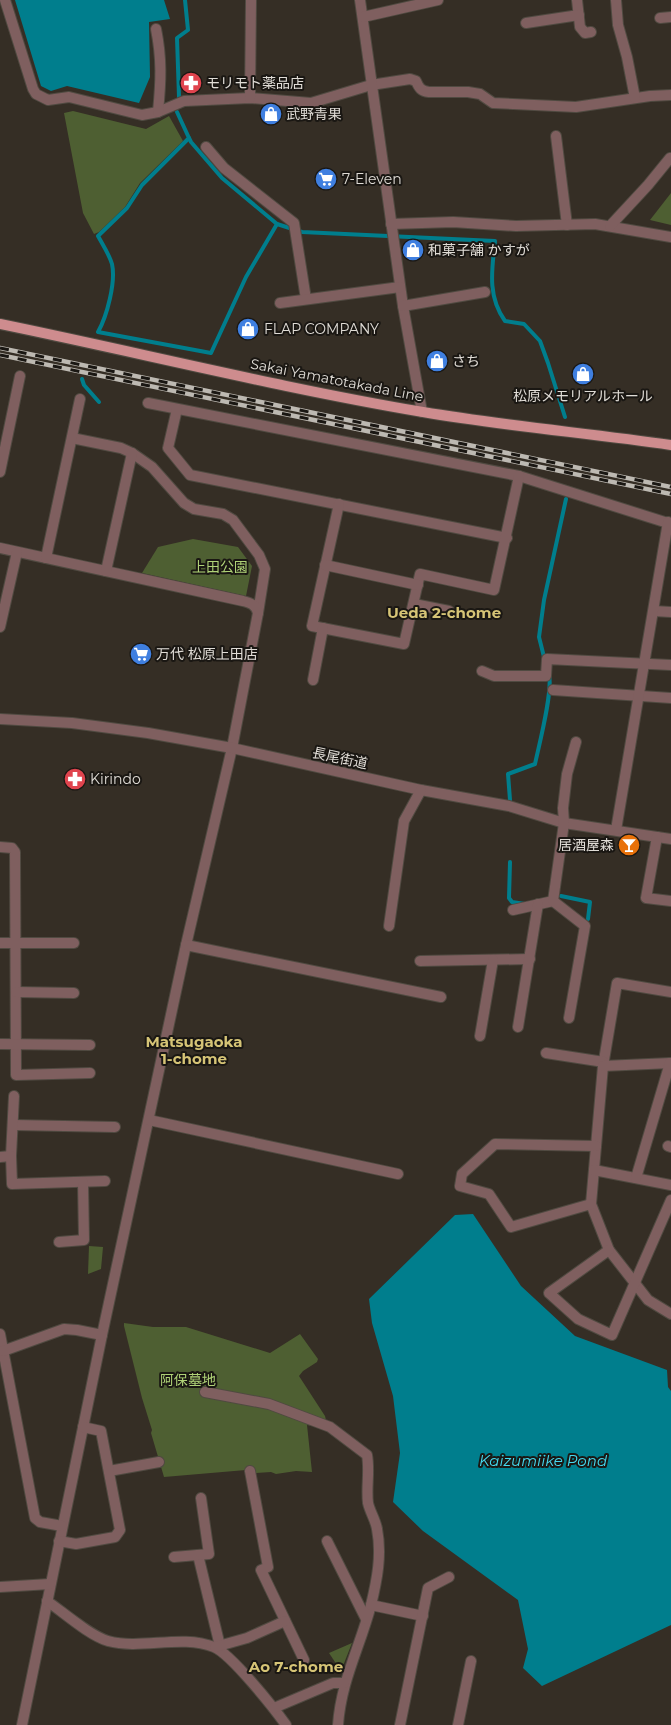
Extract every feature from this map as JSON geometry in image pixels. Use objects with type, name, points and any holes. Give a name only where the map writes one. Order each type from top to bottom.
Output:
[{"type":"main road","name":"Sakai Yamatotakada Line","points":[[0,324],[273,383],[422,412],[464,419],[671,445]]},
{"type":"street","points":[[5,0],[33,89],[36,94],[48,100],[69,97],[142,115],[158,112],[184,102],[250,98],[312,103],[371,86],[410,78],[416,81],[419,88],[429,92],[468,92],[480,94],[493,103],[576,108],[635,98],[671,95]]},
{"type":"street","points":[[250,98],[251,0]]},
{"type":"street","points":[[360,0],[400,287],[422,412]]},
{"type":"street","points":[[362,17],[438,0]]},
{"type":"street","points":[[577,0],[580,27],[585,33],[591,32]]},
{"type":"street","points":[[616,0],[618,25],[627,57],[635,98]]},
{"type":"street","points":[[526,23],[579,15]]},
{"type":"street","points":[[660,18],[671,17]]},
{"type":"street","points":[[156,29],[160,48],[162,75],[158,112]]},
{"type":"street","points":[[556,136],[567,225]]},
{"type":"street","points":[[206,147],[224,168],[294,223],[306,299]]},
{"type":"street","points":[[610,226],[648,185],[670,158]]},
{"type":"street","points":[[391,225],[453,222],[516,226],[610,226],[671,237]]},
{"type":"street","points":[[280,303],[400,287]]},
{"type":"street","points":[[403,306],[484,292]]},
{"type":"street","points":[[0,472],[20,376]]},
{"type":"street","points":[[46,558],[80,399]]},
{"type":"street","points":[[148,403],[519,476],[670,523],[616,830]]},
{"type":"street","points":[[177,409],[168,448],[190,475],[507,538]]},
{"type":"street","points":[[22,1725],[102,1335],[186,945],[232,748],[258,614],[265,569],[259,555],[233,520],[223,514],[189,507],[152,467],[132,453],[121,448],[72,438]]},
{"type":"street","points":[[106,571],[132,453]]},
{"type":"street","points":[[339,504],[312,626],[404,644],[420,574],[494,590],[507,538],[519,476]]},
{"type":"street","points":[[0,548],[249,602],[255,607],[258,614]]},
{"type":"street","points":[[0,628],[17,552]]},
{"type":"street","points":[[325,565],[418,585]]},
{"type":"street","points":[[414,604],[449,611]]},
{"type":"street","points":[[654,611],[671,612]]},
{"type":"street","points":[[313,680],[323,628]]},
{"type":"street","points":[[482,671],[494,676],[546,676],[547,659],[671,665]]},
{"type":"street","points":[[553,690],[671,698]]},
{"type":"street","name":"長尾街道","points":[[0,719],[80,724],[148,733],[232,748],[421,790],[509,806],[564,823],[671,839]]},
{"type":"street","points":[[553,901],[564,823],[563,808],[567,774],[576,742]]},
{"type":"street","points":[[389,926],[404,821],[421,790]]},
{"type":"street","points":[[657,837],[646,898],[671,901]]},
{"type":"street","points":[[0,847],[12,848],[15,852],[16,1075],[90,1073]]},
{"type":"street","points":[[513,910],[553,901],[585,926],[569,1018]]},
{"type":"street","points":[[518,1027],[538,904]]},
{"type":"street","points":[[0,943],[74,944]]},
{"type":"street","points":[[186,945],[441,997]]},
{"type":"street","points":[[420,961],[530,959]]},
{"type":"street","points":[[480,1036],[493,960]]},
{"type":"street","points":[[671,992],[617,983],[604,1064],[591,1204],[609,1250],[648,1300],[671,1314]]},
{"type":"street","points":[[16,992],[74,993]]},
{"type":"street","points":[[0,1044],[90,1045]]},
{"type":"street","points":[[546,1053],[604,1064],[670,1063],[636,1178]]},
{"type":"street","points":[[14,1096],[11,1156],[12,1184],[105,1181]]},
{"type":"street","points":[[149,1120],[398,1174]]},
{"type":"street","points":[[13,1125],[115,1127]]},
{"type":"street","points":[[591,1204],[511,1227],[489,1194],[460,1186],[462,1174],[495,1144],[596,1146]]},
{"type":"street","points":[[0,1157],[11,1156]]},
{"type":"street","points":[[594,1170],[671,1185]]},
{"type":"street","points":[[59,1242],[84,1240],[83,1182]]},
{"type":"street","points":[[609,1250],[549,1293],[578,1319],[612,1335],[671,1200]]},
{"type":"street","points":[[3,1351],[64,1329],[102,1335]]},
{"type":"street","points":[[0,1334],[35,1518],[40,1522],[62,1526]]},
{"type":"street","points":[[206,1392],[269,1404],[330,1427],[367,1455],[369,1467],[368,1504],[377,1529],[380,1558],[371,1605],[344,1683],[339,1709],[338,1725]]},
{"type":"street","points":[[59,1541],[76,1544],[115,1537],[120,1530],[101,1431],[83,1427]]},
{"type":"street","points":[[109,1471],[160,1462]]},
{"type":"street","points":[[250,1471],[268,1567],[261,1570],[304,1660]]},
{"type":"street","points":[[174,1557],[209,1554],[201,1498]]},
{"type":"street","points":[[328,1541],[366,1620]]},
{"type":"street","points":[[198,1555],[218,1647],[274,1708],[286,1725]]},
{"type":"street","points":[[400,1725],[428,1588],[449,1577]]},
{"type":"street","points":[[0,1587],[50,1584]]},
{"type":"street","points":[[47,1601],[93,1634],[108,1641],[126,1643],[197,1643],[218,1647],[247,1638],[285,1621]]},
{"type":"street","points":[[371,1605],[423,1616]]},
{"type":"street","points":[[458,1725],[471,1661]]},
{"type":"street","points":[[274,1708],[333,1683],[344,1683]]},
{"type":"green space","points":[[73,111],[146,129],[169,116],[183,141],[140,183],[125,207],[99,232],[94,234],[83,213],[64,113]]},
{"type":"green space","points":[[671,193],[671,225],[650,220]]},
{"type":"green space","name":"上田公園","points":[[193,539],[238,547],[252,566],[246,596],[142,573],[158,547]]},
{"type":"green space","points":[[89,1246],[103,1247],[101,1269],[88,1274]]},
{"type":"green space","name":"阿保墓地","points":[[124,1323],[153,1327],[186,1327],[270,1353],[300,1334],[318,1359],[317,1362],[303,1371],[299,1376],[325,1416],[326,1420],[324,1428],[307,1425],[312,1472],[296,1471],[276,1474],[271,1472],[256,1473],[246,1470],[164,1477],[151,1433],[152,1430],[142,1398]]},
{"type":"green space","points":[[352,1643],[341,1671],[329,1653]]},
{"type":"water","points":[[15,0],[164,0],[170,19],[149,22],[150,77],[139,103],[67,86],[51,91],[41,86]]},
{"type":"water","name":"Kaizumiike Pond","points":[[473,1214],[521,1286],[575,1336],[667,1370],[668,1387],[671,1391],[671,1625],[542,1686],[523,1668],[528,1649],[518,1600],[423,1531],[393,1502],[400,1453],[393,1396],[372,1323],[369,1299],[455,1215]]},
{"type":"waterway","points":[[179,97],[177,38],[188,30],[185,0]]},
{"type":"waterway","points":[[177,112],[189,138],[142,185],[127,208],[98,236],[109,257],[113,271],[110,299],[105,317],[98,332],[211,353],[246,277],[277,224]]},
{"type":"waterway","points":[[189,138],[222,178],[277,224],[302,232],[495,241],[492,272],[495,302],[505,321],[524,324],[540,341],[565,417]]},
{"type":"waterway","points":[[82,379],[84,385],[99,402]]},
{"type":"waterway","points":[[545,661],[539,637],[544,600],[566,499]]},
{"type":"waterway","points":[[510,800],[508,774],[535,764],[547,706],[550,683],[549,675]]},
{"type":"waterway","points":[[510,862],[509,898],[512,902],[525,904]]},
{"type":"waterway","points":[[561,896],[590,902],[588,919]]},
{"type":"railway","points":[[0,348],[671,487]]},
{"type":"railway","points":[[0,355],[671,494]]},
{"type":"place","name":"モリモト薬品店","points":[[191,83]]},
{"type":"place","name":"武野青果","points":[[271,114]]},
{"type":"place","name":"7-Eleven","points":[[326,179]]},
{"type":"place","name":"和菓子舗 かすが","points":[[413,250]]},
{"type":"place","name":"FLAP COMPANY","points":[[248,329]]},
{"type":"place","name":"さち","points":[[437,361]]},
{"type":"place","name":"松原メモリアルホール","points":[[583,374]]},
{"type":"place","name":"万代 松原上田店","points":[[141,654]]},
{"type":"place","name":"Kirindo","points":[[75,779]]},
{"type":"place","name":"居酒屋森","points":[[629,845]]},
{"type":"district","name":"Ueda 2-chome","points":[[444,613]]},
{"type":"district","name":"Matsugaoka 1-chome","points":[[194,1050]]},
{"type":"district","name":"Ao 7-chome","points":[[296,1667]]}]
